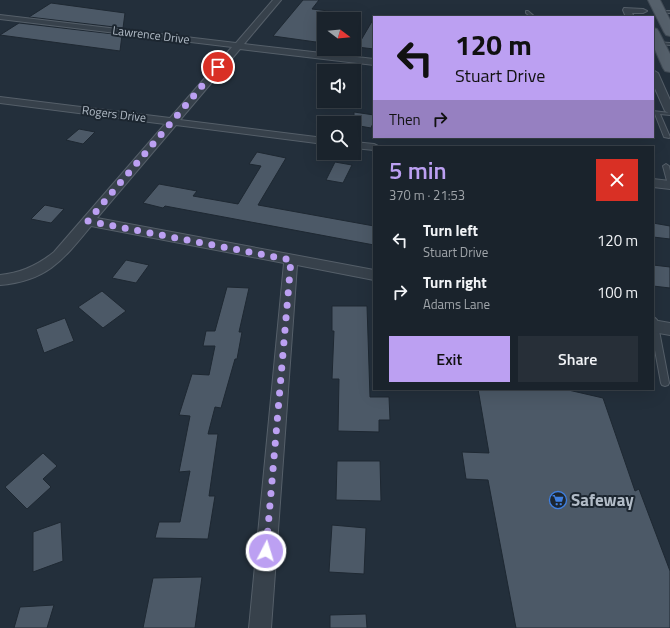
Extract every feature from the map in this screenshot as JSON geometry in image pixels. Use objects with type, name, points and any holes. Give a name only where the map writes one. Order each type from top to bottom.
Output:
[{"type":"main road","points":[[638,0],[645,14]]},
{"type":"main road","points":[[654,0],[665,12],[670,32]]},
{"type":"main road","points":[[660,40],[670,68]]},
{"type":"street","points":[[0,280],[21,277],[36,271],[51,262],[88,221],[276,0]]},
{"type":"street","points":[[630,16],[627,10],[645,14]]},
{"type":"street","name":"Lawrence Drive","points":[[0,17],[373,62]]},
{"type":"street","points":[[654,75],[667,97],[670,111]]},
{"type":"street","points":[[654,95],[667,97]]},
{"type":"street","name":"Rogers Drive","points":[[0,100],[317,140]]},
{"type":"street","points":[[361,146],[373,147]]},
{"type":"street","points":[[654,183],[670,185]]},
{"type":"street","points":[[88,221],[373,275]]},
{"type":"street","points":[[260,628],[291,260]]},
{"type":"street","points":[[654,324],[670,329]]},
{"type":"lane","points":[[527,12],[532,16]]},
{"type":"lane","points":[[655,112],[670,114]]},
{"type":"lane","points":[[655,112],[667,137]]},
{"type":"lane","points":[[666,166],[670,181]]},
{"type":"lane","points":[[654,329],[665,383]]},
{"type":"building","points":[[303,0],[319,0],[312,9],[337,12],[317,12],[316,42],[273,36]]},
{"type":"building","points":[[51,3],[125,13],[123,28],[29,17]]},
{"type":"building","points":[[373,20],[373,49],[361,47],[361,40]]},
{"type":"building","points":[[19,23],[122,35],[120,51],[0,35]]},
{"type":"building","points":[[354,112],[373,115],[373,123],[371,128],[361,126],[361,116],[354,116]]},
{"type":"building","points":[[79,129],[95,132],[83,144],[66,140]]},
{"type":"building","points":[[257,152],[286,158],[258,205],[373,226],[373,245],[165,206],[163,208],[143,203],[159,184],[197,191],[193,196],[238,204],[261,166],[249,164]]},
{"type":"building","points":[[335,162],[352,165],[343,183],[326,180]]},
{"type":"building","points":[[45,205],[64,209],[51,223],[31,219]]},
{"type":"building","points":[[654,223],[670,226],[670,239],[654,237]]},
{"type":"building","points":[[126,260],[149,265],[136,283],[112,278]]},
{"type":"building","points":[[654,265],[670,267],[670,288],[654,286]]},
{"type":"building","points":[[227,287],[249,288],[239,332],[242,332],[237,359],[235,359],[221,408],[215,407],[208,434],[218,434],[209,496],[215,496],[208,539],[155,538],[159,522],[180,522],[190,471],[179,472],[190,416],[179,415],[192,374],[209,375],[215,346],[203,346],[206,331],[215,331]]},
{"type":"building","points":[[102,291],[126,311],[103,328],[78,307]]},
{"type":"building","points":[[332,306],[367,306],[370,397],[389,397],[390,420],[379,420],[379,432],[338,431],[339,379],[332,379],[334,331],[332,331]]},
{"type":"building","points":[[65,318],[74,341],[44,353],[36,329]]},
{"type":"building","points":[[478,390],[568,390],[603,398],[635,491],[639,489],[670,571],[670,628],[516,628],[488,480],[466,479],[462,452],[489,453]]},
{"type":"building","points":[[43,453],[57,466],[43,479],[51,487],[27,509],[5,487]]},
{"type":"building","points":[[337,461],[380,461],[381,501],[336,500]]},
{"type":"building","points":[[61,522],[63,561],[33,572],[33,532]]},
{"type":"building","points":[[332,525],[366,528],[364,574],[329,572]]},
{"type":"building","points":[[202,577],[195,628],[143,628],[153,578]]},
{"type":"building","points":[[54,605],[47,628],[14,628],[20,607]]},
{"type":"building","points":[[366,614],[367,628],[330,628],[330,615]]},
{"type":"place","name":"Safeway","points":[[558,500]]},
{"type":"route","points":[[218,67],[88,221],[291,260],[266,551]]}]
